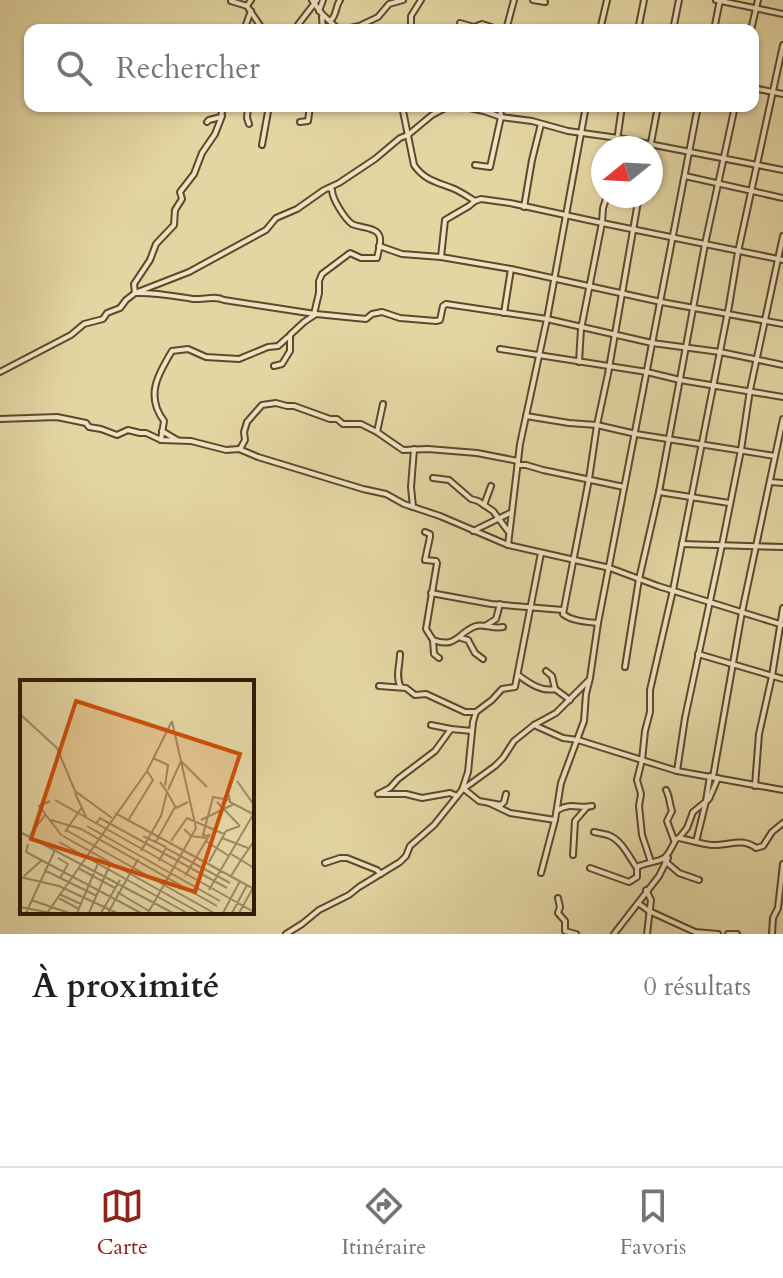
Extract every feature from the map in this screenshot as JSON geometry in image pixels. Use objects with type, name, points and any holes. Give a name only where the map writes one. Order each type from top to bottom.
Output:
[{"type":"street","points":[[247,6],[251,0]]},
{"type":"street","points":[[330,21],[335,17],[340,0]]},
{"type":"street","points":[[362,24],[378,17],[389,4],[403,0]]},
{"type":"street","points":[[411,24],[411,16],[421,0]]},
{"type":"street","points":[[505,24],[514,0]]},
{"type":"street","points":[[533,0],[545,2]]},
{"type":"street","points":[[601,24],[607,0]]},
{"type":"street","points":[[639,24],[644,0]]},
{"type":"street","points":[[674,24],[679,0]]},
{"type":"street","points":[[715,24],[719,0],[783,14]]},
{"type":"street","points":[[752,24],[758,0]]},
{"type":"street","points":[[231,1],[247,6],[259,24]]},
{"type":"street","points":[[298,24],[317,1],[324,24]]},
{"type":"street","points":[[246,24],[251,11]]},
{"type":"street","points":[[320,12],[332,24]]},
{"type":"street","points":[[651,862],[642,835],[641,794],[637,780],[650,712],[650,690],[783,45]]},
{"type":"street","points":[[759,89],[783,94]]},
{"type":"street","points":[[135,293],[134,284],[150,260],[156,244],[174,225],[175,210],[182,199],[180,192],[194,174],[202,153],[215,134],[222,112]]},
{"type":"street","points":[[248,112],[249,124]]},
{"type":"street","points":[[262,145],[268,112]]},
{"type":"street","points":[[300,122],[308,121],[309,112]]},
{"type":"street","points":[[403,112],[417,170],[429,180],[455,189],[475,201]]},
{"type":"street","points":[[0,372],[71,335],[84,324],[103,319],[135,293],[189,272],[266,230],[276,218],[297,209],[375,159],[439,112]]},
{"type":"street","points":[[487,112],[568,131],[606,136]]},
{"type":"street","points":[[475,165],[490,167],[501,112]]},
{"type":"street","points":[[508,545],[526,416],[585,112]]},
{"type":"street","points":[[618,136],[621,112]]},
{"type":"street","points":[[652,136],[657,112]]},
{"type":"street","points":[[541,873],[560,806],[561,783],[584,721],[598,623],[697,112]]},
{"type":"street","points":[[625,667],[639,579],[734,112]]},
{"type":"street","points":[[207,122],[222,116]]},
{"type":"street","points":[[524,207],[541,124]]},
{"type":"street","points":[[663,148],[783,170]]},
{"type":"street","points":[[685,176],[783,198]]},
{"type":"street","points":[[159,438],[164,421],[159,414],[154,388],[172,351],[188,349],[206,357],[239,359],[278,346],[315,314],[322,274],[350,253],[376,259],[380,235],[353,225],[333,199],[329,188]]},
{"type":"street","points":[[441,257],[445,220],[481,199],[781,260]]},
{"type":"street","points":[[579,362],[581,329],[603,208]]},
{"type":"street","points":[[598,623],[563,614],[636,208]]},
{"type":"street","points":[[677,771],[685,718],[741,450],[750,390],[781,260],[783,236]]},
{"type":"street","points":[[379,246],[402,254],[511,269],[661,302],[783,324]]},
{"type":"street","points":[[504,313],[511,269]]},
{"type":"street","points":[[135,293],[196,299],[217,297],[315,314],[366,319],[382,312],[400,318],[438,321],[446,304],[547,319],[652,343],[783,365]]},
{"type":"street","points":[[274,366],[282,364],[289,354],[290,335]]},
{"type":"street","points":[[500,349],[783,397]]},
{"type":"street","points":[[239,449],[245,440],[247,422],[258,408],[271,403],[294,406],[337,419],[345,425],[361,424],[401,449],[477,453],[624,487]]},
{"type":"street","points":[[377,432],[383,404]]},
{"type":"street","points":[[526,416],[775,456]]},
{"type":"street","points":[[0,419],[57,417],[86,423],[88,427],[114,435],[128,430],[226,450],[239,449],[386,494],[508,545],[610,568],[781,624]]},
{"type":"street","points":[[614,934],[659,876],[693,812],[709,799],[742,612],[783,419]]},
{"type":"street","points":[[162,431],[178,440]]},
{"type":"street","points":[[413,507],[414,449]]},
{"type":"street","points":[[433,478],[447,479],[471,499],[493,511],[510,532]]},
{"type":"street","points":[[770,482],[783,483]]},
{"type":"street","points":[[484,505],[491,486]]},
{"type":"street","points":[[659,492],[729,503]]},
{"type":"street","points":[[473,531],[512,512]]},
{"type":"street","points":[[425,532],[430,534],[425,560],[437,563],[426,629],[433,640],[434,654],[439,658]]},
{"type":"street","points":[[682,544],[783,547]]},
{"type":"street","points":[[379,686],[406,688],[415,695],[426,694],[465,712],[476,712],[502,689],[515,688],[541,553]]},
{"type":"street","points":[[431,593],[469,601],[564,610]]},
{"type":"street","points":[[485,626],[496,619],[500,604]]},
{"type":"street","points":[[589,622],[596,619],[601,608]]},
{"type":"street","points":[[755,786],[759,734],[783,608]]},
{"type":"street","points":[[433,640],[446,643],[461,638],[475,627],[503,627]]},
{"type":"street","points":[[461,638],[468,640],[475,653],[483,659]]},
{"type":"street","points":[[400,654],[397,679],[401,687]]},
{"type":"street","points":[[698,654],[783,679]]},
{"type":"street","points":[[546,671],[552,676],[555,689],[570,700]]},
{"type":"street","points":[[518,675],[546,690],[555,689]]},
{"type":"street","points":[[286,934],[319,910],[349,895],[403,860],[410,846],[434,825],[463,789],[503,758],[514,741],[556,713],[590,678]]},
{"type":"street","points":[[463,789],[476,712]]},
{"type":"street","points":[[431,725],[472,731]]},
{"type":"street","points":[[534,725],[563,738],[677,771],[783,790]]},
{"type":"street","points":[[451,729],[435,751],[390,788],[378,794],[406,794],[422,798],[450,793],[457,796]]},
{"type":"street","points":[[463,789],[476,800],[489,803],[503,804],[506,794]]},
{"type":"street","points":[[666,790],[672,811],[667,823],[677,840]]},
{"type":"street","points":[[696,842],[706,801]]},
{"type":"street","points":[[489,803],[510,813],[555,820]]},
{"type":"street","points":[[560,806],[589,807],[575,821],[573,855]]},
{"type":"street","points":[[677,840],[712,845],[740,841],[759,847],[783,823]]},
{"type":"street","points":[[590,868],[629,882],[637,877],[637,868],[624,848],[611,836],[594,832]]},
{"type":"street","points":[[688,840],[697,835]]},
{"type":"street","points":[[325,863],[347,858],[381,874]]},
{"type":"street","points":[[637,868],[651,862],[665,861],[686,877],[699,880]]},
{"type":"street","points":[[772,934],[783,864]]},
{"type":"street","points":[[646,890],[651,900],[647,934]]},
{"type":"street","points":[[558,898],[558,913],[565,921],[565,931],[576,934]]},
{"type":"street","points":[[638,903],[695,932],[718,934]]},
{"type":"street","points":[[728,934],[737,934]]}]
